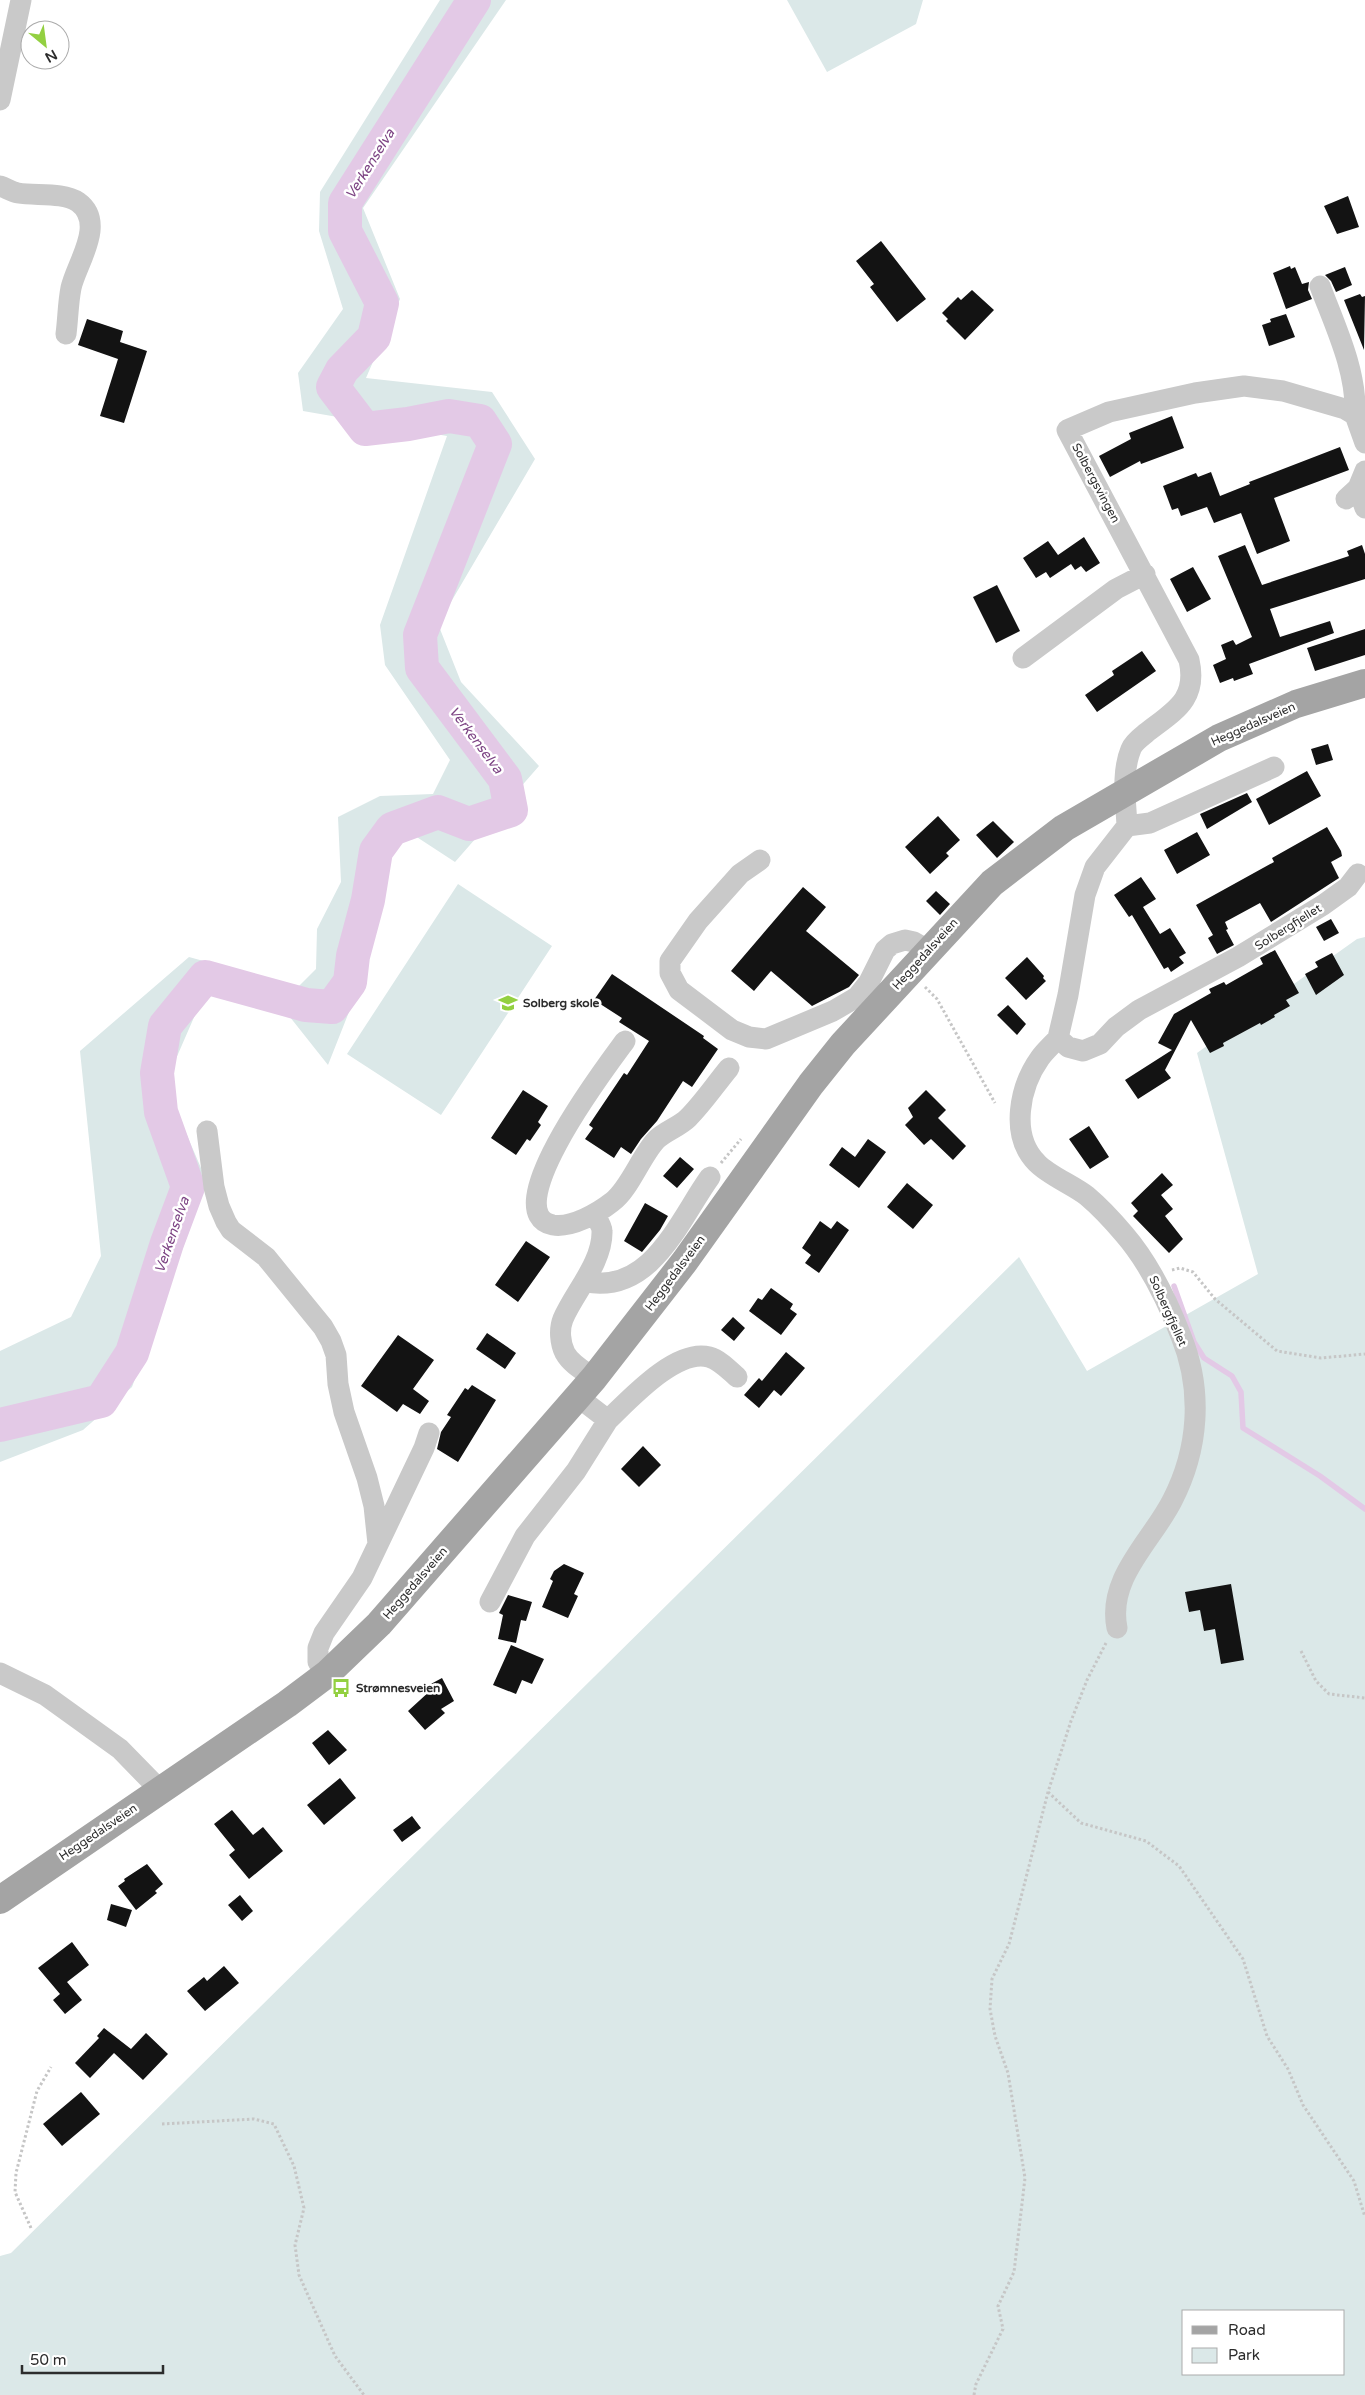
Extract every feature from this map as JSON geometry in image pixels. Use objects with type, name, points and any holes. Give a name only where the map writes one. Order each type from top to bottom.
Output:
[{"type":"main road","name":"Heggedalsveien","points":[[0,1900],[327,1674],[379,1624],[586,1387],[685,1261],[811,1084],[843,1044],[992,883],[1064,828],[1219,738],[1296,704],[1365,683]]},
{"type":"street","points":[[0,100],[21,0]]},
{"type":"street","points":[[0,186],[16,193],[66,198],[78,202],[86,212],[91,226],[89,240],[71,287],[66,334]]},
{"type":"street","points":[[1320,286],[1346,361],[1356,397],[1355,415],[1365,443]]},
{"type":"street","name":"Solbergsvingen","points":[[1125,792],[1127,763],[1131,748],[1178,708],[1188,695],[1193,677],[1189,660],[1067,430],[1109,412],[1195,393],[1244,386],[1292,393],[1345,409],[1355,415]]},
{"type":"street","points":[[1023,658],[1116,589],[1145,574]]},
{"type":"street","points":[[1125,792],[1127,826],[1150,823],[1274,767]]},
{"type":"street","name":"Solbergfjellet","points":[[1117,1628],[1115,1612],[1118,1587],[1172,1500],[1193,1443],[1196,1407],[1194,1377],[1182,1338],[1154,1276],[1125,1235],[1088,1196],[1037,1163],[1025,1144],[1020,1128],[1020,1107],[1028,1082],[1040,1058],[1058,1038],[1068,995],[1085,896],[1096,867],[1127,826]]},
{"type":"street","points":[[760,860],[740,874],[698,921],[670,960],[670,973],[679,990],[732,1030],[749,1038],[766,1039],[833,1011],[857,997],[869,982],[885,950],[892,944],[905,940],[914,942],[928,950]]},
{"type":"street","name":"Solbergfjellet","points":[[1058,1038],[1068,1047],[1083,1051],[1100,1044],[1116,1027],[1139,1010],[1238,957],[1315,910],[1348,887],[1358,874]]},
{"type":"street","points":[[625,1041],[562,1133],[536,1192],[535,1205],[540,1216],[551,1225],[565,1225],[594,1214],[614,1201],[656,1140],[687,1119],[729,1068]]},
{"type":"street","points":[[207,1131],[214,1187],[226,1222],[231,1230],[266,1257],[323,1326],[331,1341],[336,1354],[338,1384],[344,1412],[367,1478],[374,1506],[378,1544]]},
{"type":"street","points":[[586,1282],[598,1284],[612,1282],[640,1271],[668,1242],[710,1177]]},
{"type":"street","points":[[594,1214],[602,1230],[598,1251],[586,1282],[562,1320],[560,1338],[565,1353],[608,1420]]},
{"type":"street","points":[[490,1602],[525,1536],[576,1471],[608,1420],[663,1372],[689,1357],[701,1356],[717,1360],[737,1377]]},
{"type":"street","points":[[327,1674],[318,1662],[318,1648],[324,1633],[362,1578],[429,1433]]},
{"type":"street","points":[[0,1673],[45,1695],[120,1749],[160,1790]]},
{"type":"path","points":[[924,986],[937,1000],[995,1103]]},
{"type":"path","points":[[1154,1276],[1180,1268],[1193,1272],[1215,1299],[1277,1351],[1321,1358],[1365,1354]]},
{"type":"path","points":[[974,2395],[976,2384],[1003,2329],[998,2306],[1014,2272],[1025,2178],[1008,2073],[995,2036],[990,2009],[992,1979],[1009,1944],[1048,1792],[1087,1680],[1103,1647],[1117,1628]]},
{"type":"path","points":[[1301,1651],[1316,1681],[1329,1694],[1365,1698]]},
{"type":"path","points":[[1048,1792],[1081,1823],[1146,1841],[1179,1866],[1243,1959],[1267,2036],[1288,2070],[1303,2105],[1354,2181],[1365,2217]]},
{"type":"path","points":[[32,2228],[15,2192],[16,2173],[37,2091],[51,2067]]},
{"type":"path","points":[[162,2124],[254,2118],[274,2124],[294,2166],[304,2208],[295,2245],[299,2275],[335,2356],[364,2395]]},
{"type":"green space","points":[[440,0],[506,0],[363,208],[400,299],[366,378],[492,392],[535,459],[438,624],[461,682],[539,766],[455,862],[406,830],[370,852],[373,895],[364,974],[328,1065],[282,1007],[205,992],[165,1084],[207,1182],[132,1387],[83,1430],[0,1462],[0,1351],[71,1317],[101,1256],[80,1051],[189,957],[298,987],[316,969],[317,929],[341,882],[338,817],[380,796],[433,794],[450,760],[385,665],[380,625],[447,436],[303,411],[298,373],[343,309],[319,231],[320,192]]},
{"type":"green space","points":[[787,0],[923,0],[916,24],[827,72]]},
{"type":"green space","points":[[458,884],[552,946],[441,1115],[347,1054]]},
{"type":"green space","points":[[1365,937],[1365,2395],[0,2395],[0,2256],[11,2253],[1019,1257],[1087,1371],[1258,1274],[1197,1053],[1357,939]]},
{"type":"building","points":[[1348,196],[1359,227],[1337,234],[1324,206]]},
{"type":"building","points":[[881,241],[926,299],[897,322],[870,287],[874,284],[856,261]]},
{"type":"building","points":[[1290,266],[1291,269],[1295,267],[1302,284],[1309,282],[1308,290],[1312,299],[1286,309],[1273,273]]},
{"type":"building","points":[[1345,267],[1352,285],[1336,292],[1331,281],[1325,275]]},
{"type":"building","points":[[972,290],[994,310],[965,340],[946,321],[948,319],[942,313],[958,297],[961,300]]},
{"type":"building","points":[[1360,294],[1362,297],[1365,296],[1364,350],[1344,300]]},
{"type":"building","points":[[1286,314],[1295,337],[1269,346],[1262,325],[1271,322],[1270,319]]},
{"type":"building","points":[[87,319],[123,331],[120,342],[147,351],[124,423],[100,416],[118,359],[78,345]]},
{"type":"building","points":[[1172,416],[1184,448],[1141,464],[1140,461],[1110,477],[1099,456],[1131,439],[1129,433]]},
{"type":"building","points":[[1340,447],[1349,470],[1274,498],[1290,541],[1257,554],[1241,513],[1214,523],[1207,507],[1181,516],[1178,508],[1172,510],[1163,486],[1196,473],[1198,477],[1211,472],[1220,496],[1250,484],[1249,482]]},
{"type":"building","points":[[1084,537],[1100,563],[1086,572],[1081,566],[1075,570],[1071,564],[1050,578],[1046,572],[1036,578],[1023,558],[1048,541],[1058,555]]},
{"type":"building","points":[[1245,545],[1262,585],[1349,556],[1347,551],[1362,545],[1365,554],[1365,579],[1270,609],[1280,637],[1330,621],[1334,633],[1249,664],[1253,674],[1234,681],[1233,678],[1220,683],[1213,665],[1226,659],[1221,645],[1233,640],[1236,645],[1252,637],[1218,556]]},
{"type":"building","points":[[1193,567],[1211,599],[1187,612],[1170,579]]},
{"type":"building","points":[[997,585],[1020,631],[996,643],[973,597]]},
{"type":"building","points":[[1365,629],[1365,655],[1315,671],[1307,648]]},
{"type":"building","points":[[1142,651],[1156,671],[1097,712],[1085,695],[1114,675],[1112,671]]},
{"type":"building","points":[[1328,744],[1333,760],[1316,765],[1311,749]]},
{"type":"building","points":[[1307,771],[1321,796],[1269,825],[1256,799]]},
{"type":"building","points":[[1247,793],[1252,802],[1207,829],[1200,814]]},
{"type":"building","points":[[938,816],[960,840],[946,853],[949,856],[930,874],[905,847]]},
{"type":"building","points":[[993,821],[1014,842],[997,858],[976,835]]},
{"type":"building","points":[[1327,827],[1341,851],[1342,856],[1331,862],[1339,878],[1271,922],[1260,903],[1225,922],[1228,929],[1226,930],[1234,945],[1217,954],[1208,938],[1213,935],[1196,905],[1274,862],[1272,858]]},
{"type":"building","points":[[1197,832],[1210,855],[1177,874],[1164,850]]},
{"type":"building","points":[[1141,877],[1156,899],[1143,907],[1160,934],[1170,928],[1186,953],[1179,957],[1184,963],[1171,972],[1168,967],[1164,969],[1132,915],[1129,917],[1114,895]]},
{"type":"building","points":[[803,887],[826,907],[806,931],[859,975],[849,987],[812,1006],[771,971],[754,991],[731,971]]},
{"type":"building","points":[[936,891],[950,904],[940,915],[926,901]]},
{"type":"building","points":[[1331,919],[1339,933],[1324,941],[1316,927]]},
{"type":"building","points":[[1275,950],[1299,993],[1286,1000],[1290,1006],[1261,1025],[1260,1023],[1223,1043],[1224,1046],[1210,1053],[1191,1020],[1165,1070],[1171,1078],[1138,1099],[1125,1080],[1172,1050],[1158,1043],[1174,1014],[1211,993],[1209,989],[1224,982],[1226,985],[1263,964],[1260,958]]},
{"type":"building","points":[[1332,953],[1344,975],[1316,995],[1305,974],[1318,967],[1315,962]]},
{"type":"building","points":[[1027,957],[1044,976],[1043,978],[1046,981],[1026,1000],[1005,978]]},
{"type":"building","points":[[612,974],[704,1036],[703,1038],[718,1049],[692,1087],[683,1081],[657,1121],[631,1154],[621,1147],[614,1158],[585,1139],[593,1128],[589,1125],[624,1073],[627,1075],[649,1041],[619,1022],[622,1018],[594,1000]]},
{"type":"building","points":[[1008,1005],[1026,1024],[1017,1035],[997,1015]]},
{"type":"building","points":[[523,1090],[548,1106],[538,1122],[541,1125],[530,1141],[527,1139],[516,1155],[491,1138]]},
{"type":"building","points":[[926,1090],[946,1110],[938,1118],[966,1146],[953,1160],[931,1139],[924,1145],[905,1125],[913,1117],[908,1108]]},
{"type":"building","points":[[1089,1126],[1109,1157],[1090,1169],[1069,1139]]},
{"type":"building","points":[[868,1139],[886,1152],[859,1188],[829,1165],[842,1147],[855,1157]]},
{"type":"building","points":[[680,1157],[694,1169],[677,1188],[663,1176]]},
{"type":"building","points":[[1162,1173],[1173,1185],[1161,1195],[1173,1209],[1165,1216],[1183,1239],[1169,1253],[1133,1216],[1138,1211],[1131,1203]]},
{"type":"building","points":[[907,1183],[933,1205],[913,1229],[887,1207]]},
{"type":"building","points":[[645,1203],[668,1216],[660,1230],[642,1252],[624,1241]]},
{"type":"building","points":[[820,1221],[831,1229],[837,1221],[849,1230],[819,1273],[805,1263],[811,1255],[802,1248]]},
{"type":"building","points":[[526,1241],[550,1257],[518,1302],[495,1285]]},
{"type":"building","points":[[771,1288],[793,1304],[790,1309],[797,1314],[781,1335],[749,1311],[758,1298],[762,1300]]},
{"type":"building","points":[[733,1317],[745,1328],[734,1341],[721,1330]]},
{"type":"building","points":[[487,1333],[516,1353],[505,1369],[476,1349]]},
{"type":"building","points":[[398,1335],[434,1360],[413,1389],[429,1401],[420,1414],[403,1404],[397,1412],[361,1386]]},
{"type":"building","points":[[786,1352],[805,1368],[781,1396],[774,1390],[759,1408],[744,1395],[759,1378],[762,1381]]},
{"type":"building","points":[[472,1385],[496,1400],[458,1462],[437,1449],[441,1432],[451,1417],[447,1415],[465,1388],[468,1390]]},
{"type":"building","points":[[643,1446],[661,1465],[639,1487],[621,1469]]},
{"type":"building","points":[[564,1564],[584,1573],[574,1594],[578,1596],[568,1618],[542,1607],[553,1581],[550,1579],[554,1571]]},
{"type":"building","points":[[1231,1584],[1244,1660],[1221,1664],[1215,1629],[1204,1631],[1200,1610],[1189,1612],[1185,1592]]},
{"type":"building","points":[[508,1595],[532,1602],[526,1621],[521,1620],[516,1643],[498,1639],[503,1615],[499,1613]]},
{"type":"building","points":[[511,1645],[544,1659],[532,1684],[522,1680],[516,1694],[493,1685]]},
{"type":"building","points":[[442,1678],[454,1701],[441,1709],[445,1713],[425,1730],[408,1711],[431,1690],[429,1685]]},
{"type":"building","points":[[328,1730],[347,1750],[329,1765],[312,1743]]},
{"type":"building","points":[[340,1778],[356,1798],[324,1825],[307,1805]]},
{"type":"building","points":[[232,1810],[253,1835],[263,1827],[283,1851],[249,1879],[229,1855],[235,1850],[214,1824]]},
{"type":"building","points":[[412,1816],[421,1828],[402,1842],[393,1830]]},
{"type":"building","points":[[147,1864],[163,1884],[155,1891],[157,1893],[136,1910],[118,1886],[125,1881],[124,1879]]},
{"type":"building","points":[[240,1895],[253,1911],[242,1921],[228,1905]]},
{"type":"building","points":[[111,1904],[132,1910],[126,1927],[107,1920]]},
{"type":"building","points":[[72,1942],[89,1965],[67,1982],[82,2000],[65,2014],[53,2000],[60,1994],[38,1968]]},
{"type":"building","points":[[224,1966],[239,1983],[205,2011],[187,1991],[204,1977],[207,1981]]},
{"type":"building","points":[[104,2028],[131,2049],[146,2033],[168,2054],[143,2080],[114,2053],[90,2078],[75,2063],[99,2038],[97,2036]]},
{"type":"building","points":[[81,2092],[100,2114],[62,2146],[43,2124]]},
{"type":"waterway","name":"Verkenselva","points":[[0,1425],[101,1401],[132,1353],[167,1243],[188,1187],[161,1112],[157,1073],[165,1026],[205,977],[306,1005],[332,1007],[350,982],[353,956],[368,900],[376,851],[392,829],[438,812],[469,824],[511,810],[505,779],[422,668],[420,635],[495,444],[480,421],[449,416],[408,424],[365,429],[333,387],[342,370],[374,337],[382,303],[345,231],[345,203],[474,0]]},
{"type":"waterway","points":[[1174,1286],[1194,1342],[1204,1358],[1232,1376],[1241,1392],[1243,1428],[1320,1476],[1365,1509]]},
{"type":"place","name":"Solberg skole","points":[[508,1003]]},
{"type":"place","name":"Strømnesveien","points":[[341,1688]]}]
